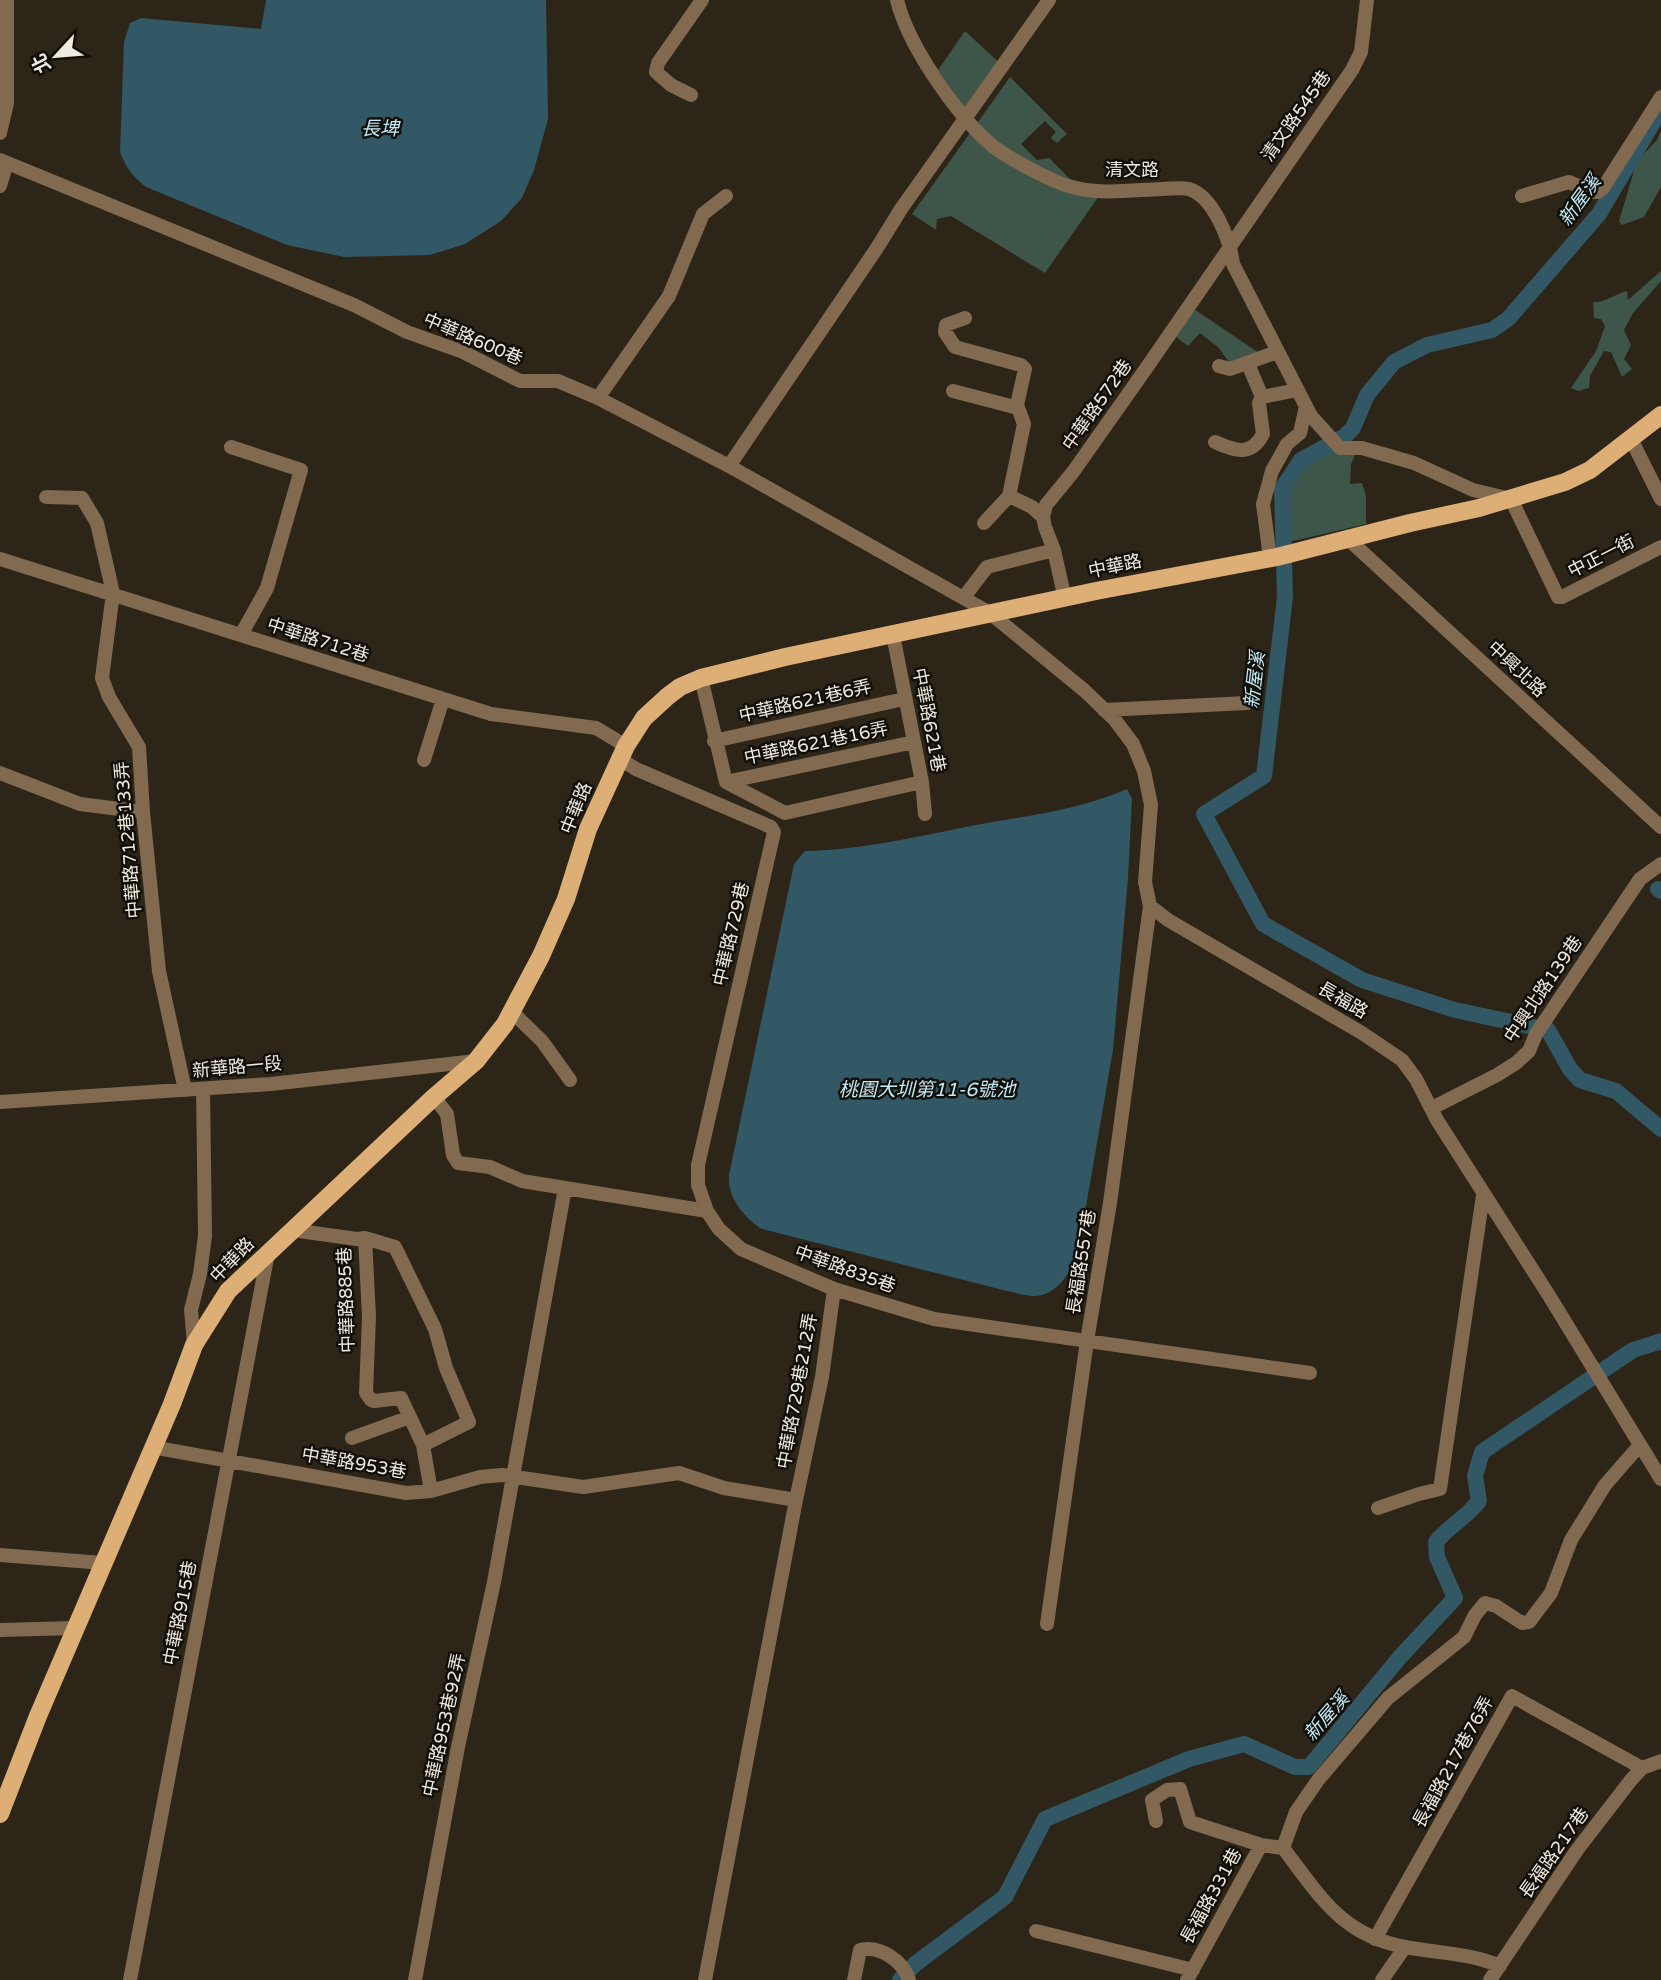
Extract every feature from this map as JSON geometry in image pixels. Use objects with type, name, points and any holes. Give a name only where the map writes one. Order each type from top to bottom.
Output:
[{"type":"main road","name":"中華路","points":[[0,1814],[194,1345],[228,1292],[434,1097],[476,1061],[512,1012],[566,899],[588,829],[623,752],[644,718],[680,687],[701,678],[785,657],[1279,556],[1511,499],[1565,482],[1590,470],[1661,415]]},
{"type":"street","points":[[0,133],[8,103],[3,57],[8,0]]},
{"type":"street","points":[[691,95],[671,85],[656,72],[658,63],[702,0]]},
{"type":"street","name":"清文路","points":[[897,0],[906,27],[923,58],[965,118],[989,143],[1014,161],[1072,187],[1120,190],[1187,189],[1207,201],[1230,243],[1233,264],[1297,390],[1317,423],[1340,448],[1362,449],[1414,463],[1473,490],[1511,499]]},
{"type":"street","points":[[729,466],[901,209],[1049,0]]},
{"type":"street","name":"清文路545巷","points":[[1230,243],[1352,70],[1361,51],[1367,0]]},
{"type":"street","points":[[1522,196],[1569,182],[1598,192],[1661,97]]},
{"type":"street","name":"中華路600巷","points":[[0,160],[354,305],[407,332],[463,352],[520,381],[558,381],[598,398],[729,466],[990,613]]},
{"type":"street","points":[[0,166],[4,173],[0,186]]},
{"type":"street","points":[[598,398],[669,296],[703,214],[726,196]]},
{"type":"street","name":"中華路572巷","points":[[1043,517],[1046,505],[1081,461],[1230,243]]},
{"type":"street","points":[[965,318],[946,325],[945,332],[955,348],[1021,365],[1025,369],[1017,400],[1024,424],[1009,496],[984,523]]},
{"type":"street","points":[[1219,366],[1230,369],[1277,352]]},
{"type":"street","points":[[1215,442],[1235,450],[1247,451],[1254,447],[1264,434],[1259,404],[1262,397],[1248,364]]},
{"type":"street","points":[[1262,397],[1297,390]]},
{"type":"street","points":[[953,391],[1018,408]]},
{"type":"street","points":[[1279,556],[1264,504],[1272,471],[1287,444],[1300,433],[1306,406]]},
{"type":"street","points":[[1631,439],[1661,499]]},
{"type":"street","points":[[231,447],[301,470],[267,588],[241,635]]},
{"type":"street","points":[[1009,496],[1032,507],[1043,517],[1065,599]]},
{"type":"street","points":[[46,497],[82,498],[97,523],[113,593]]},
{"type":"street","name":"中正一街","points":[[1511,499],[1558,597],[1661,547]]},
{"type":"street","name":"中興北路","points":[[1348,538],[1661,827]]},
{"type":"street","points":[[964,597],[987,567],[1054,550]]},
{"type":"street","name":"中華路712巷","points":[[0,559],[491,714],[596,729],[623,752]]},
{"type":"street","name":"中華路712巷133弄","points":[[113,593],[102,678],[139,747],[159,971],[185,1090]]},
{"type":"street","points":[[990,613],[1104,710],[1133,744],[1144,771],[1151,805],[1145,882],[1150,906]]},
{"type":"street","name":"中華路621巷","points":[[893,635],[922,782],[925,814]]},
{"type":"street","points":[[701,678],[726,782],[785,813],[922,782]]},
{"type":"street","points":[[424,760],[443,699]]},
{"type":"street","name":"中華路621巷6弄","points":[[715,741],[904,699]]},
{"type":"street","points":[[1104,710],[1247,703]]},
{"type":"street","name":"中華路621巷16弄","points":[[726,782],[914,742]]},
{"type":"street","name":"中華路729巷","points":[[623,752],[636,769],[771,827],[774,832],[698,1165],[698,1185],[707,1212]]},
{"type":"street","points":[[0,773],[80,804],[143,812]]},
{"type":"street","name":"中興北路139巷","points":[[1432,1108],[1497,1075],[1529,1051],[1536,1034],[1640,879],[1661,863]]},
{"type":"street","name":"長福路","points":[[1150,906],[1168,920],[1402,1060],[1661,1479]]},
{"type":"street","name":"長福路557巷","points":[[1046,1624],[1110,1203],[1150,906]]},
{"type":"street","points":[[512,1012],[542,1041],[570,1080]]},
{"type":"street","name":"新華路一段","points":[[0,1102],[203,1089],[476,1061]]},
{"type":"street","points":[[194,1345],[191,1310],[200,1274],[205,1236],[203,1089]]},
{"type":"street","points":[[434,1097],[447,1114],[453,1155],[458,1163],[490,1167],[522,1181],[707,1212]]},
{"type":"street","name":"中華路953巷92弄","points":[[415,1980],[458,1747],[494,1582],[565,1188]]},
{"type":"street","points":[[1378,1508],[1440,1489],[1483,1195]]},
{"type":"street","name":"中華路835巷","points":[[707,1212],[719,1229],[741,1249],[834,1289],[942,1321],[1310,1373]]},
{"type":"street","name":"中華路885巷","points":[[292,1230],[365,1238],[369,1317],[366,1393],[374,1401],[401,1398],[410,1417]]},
{"type":"street","points":[[365,1238],[395,1247],[435,1329],[446,1368],[469,1422],[423,1445]]},
{"type":"street","name":"中華路915巷","points":[[130,1980],[268,1253]]},
{"type":"street","name":"中華路729巷212弄","points":[[796,1500],[822,1377],[834,1289]]},
{"type":"street","points":[[352,1438],[410,1417],[423,1445],[431,1491]]},
{"type":"street","points":[[1500,1966],[1458,1953],[1405,1947],[1356,1931],[1330,1909],[1283,1848],[1296,1812],[1318,1780],[1388,1698],[1464,1637],[1475,1615],[1485,1603],[1496,1606],[1522,1623],[1529,1622],[1551,1593],[1571,1540],[1605,1485],[1640,1445]]},
{"type":"street","name":"中華路953巷","points":[[152,1447],[406,1493],[431,1491],[481,1477],[513,1477],[583,1487],[679,1473],[724,1488],[796,1500]]},
{"type":"street","points":[[705,1980],[796,1500]]},
{"type":"street","points":[[0,1555],[103,1563]]},
{"type":"street","points":[[0,1630],[75,1628]]},
{"type":"street","name":"長福路217巷76弄","points":[[1375,1939],[1511,1696],[1642,1768]]},
{"type":"street","points":[[1642,1768],[1661,1761]]},
{"type":"street","name":"長福路217巷","points":[[1490,1980],[1577,1850],[1642,1768]]},
{"type":"street","points":[[1156,1821],[1152,1800],[1167,1790],[1180,1789],[1190,1822],[1261,1845]]},
{"type":"street","name":"長福路331巷","points":[[1190,1975],[1261,1845],[1283,1848]]},
{"type":"street","points":[[1036,1931],[1190,1975]]},
{"type":"street","points":[[1382,1980],[1405,1947]]},
{"type":"street","points":[[854,1980],[860,1950],[866,1948],[875,1949],[896,1959],[908,1976]]},
{"type":"green space","points":[[965,31],[1005,68],[970,117],[938,70]]},
{"type":"green space","points":[[1010,77],[1067,134],[1057,143],[1051,138],[1056,132],[1045,121],[1021,144],[1037,160],[1049,158],[1072,181],[1015,156],[976,125]]},
{"type":"green space","points":[[1661,131],[1661,187],[1644,217],[1622,225],[1619,221],[1637,161],[1657,140]]},
{"type":"green space","points":[[970,133],[1099,196],[1045,273],[951,216],[937,219],[936,230],[912,214]]},
{"type":"green space","points":[[1661,271],[1661,281],[1633,313],[1624,330],[1631,345],[1624,359],[1632,369],[1622,377],[1611,352],[1604,351],[1590,376],[1589,388],[1578,391],[1571,388],[1596,351],[1605,326],[1601,319],[1594,318],[1593,302],[1627,291],[1628,300]]},
{"type":"green space","points":[[1194,309],[1262,355],[1231,365],[1219,348],[1200,333],[1188,346],[1176,337]]},
{"type":"green space","points":[[1333,447],[1356,453],[1351,464],[1350,484],[1362,483],[1366,496],[1366,524],[1289,542],[1286,496],[1294,473],[1316,455]]},
{"type":"water","name":"長埤","points":[[266,0],[546,0],[548,119],[534,170],[522,198],[501,221],[465,244],[430,255],[344,257],[287,245],[146,187],[130,172],[120,152],[124,42],[130,23],[141,18],[261,29]]},
{"type":"water","name":"桃園大圳第11-6號池","points":[[1127,789],[1132,799],[1128,878],[1113,1050],[1079,1247],[1060,1284],[1046,1294],[1029,1296],[762,1229],[749,1219],[734,1199],[729,1175],[794,864],[805,851],[912,838],[1052,811]]},
{"type":"waterway","name":"新屋溪","points":[[1661,109],[1599,214],[1508,319],[1492,330],[1427,345],[1394,362],[1367,395],[1353,428],[1345,436],[1301,460],[1282,489],[1285,597],[1264,776],[1204,814],[1263,924],[1362,980],[1455,1010],[1548,1030],[1570,1069],[1580,1080],[1616,1091],[1661,1129]]},
{"type":"waterway","name":"新屋溪","points":[[900,1980],[915,1964],[1005,1897],[1045,1819],[1189,1759],[1244,1744],[1295,1767],[1309,1767],[1400,1657],[1455,1598],[1437,1557],[1436,1542],[1479,1501],[1475,1476],[1482,1452],[1633,1350],[1661,1341]]}]
